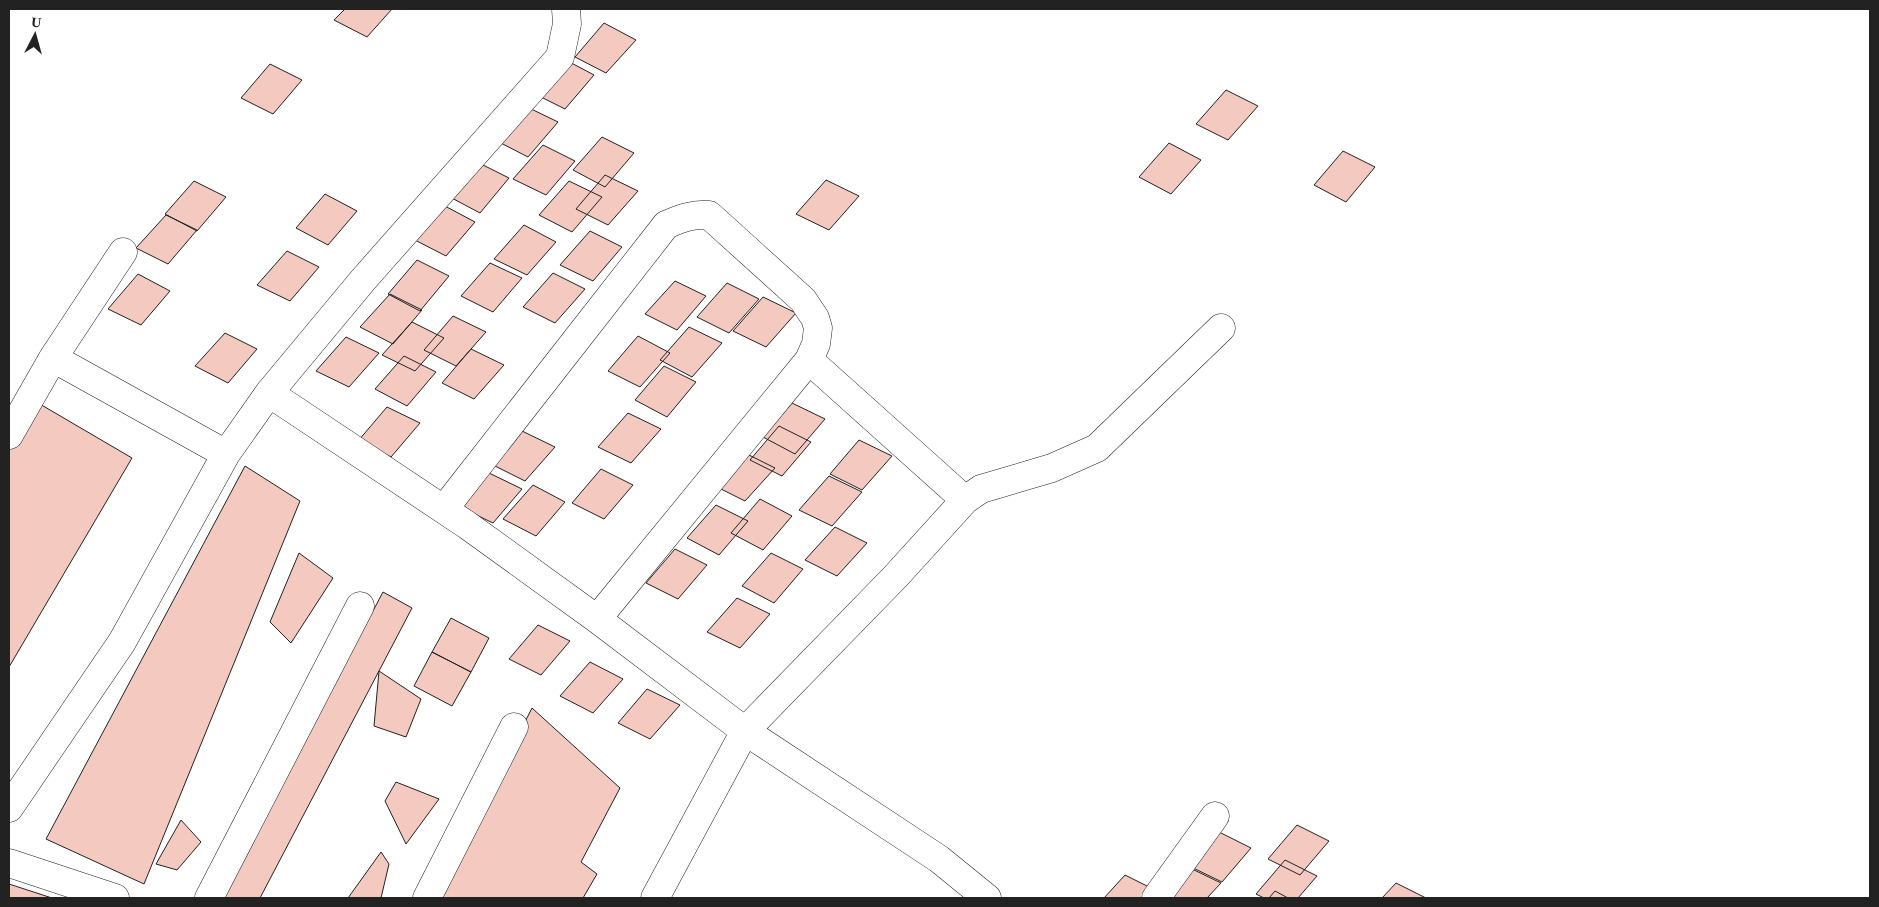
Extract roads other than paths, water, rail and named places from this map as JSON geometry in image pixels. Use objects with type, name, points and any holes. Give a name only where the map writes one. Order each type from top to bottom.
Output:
[{"type":"street","points":[[9,808],[122,642],[226,454],[269,393],[363,280],[560,57],[567,24],[566,9]]},
{"type":"street","points":[[444,509],[666,225],[682,217],[698,214],[709,215],[802,300],[815,318],[818,328],[816,344],[809,360],[597,619]]},
{"type":"street","points":[[9,435],[53,358],[123,252]]},
{"type":"street","points":[[656,898],[745,731],[896,576],[965,500],[981,489],[1052,468],[1096,448],[1221,328]]},
{"type":"street","points":[[53,358],[226,454]]},
{"type":"street","points":[[809,360],[965,500]]},
{"type":"street","points":[[269,393],[444,509],[597,619],[745,731],[939,860],[987,898]]},
{"type":"street","points":[[209,898],[360,606]]},
{"type":"street","points":[[427,898],[514,727]]},
{"type":"street","points":[[1156,898],[1215,816]]},
{"type":"street","points":[[9,863],[115,898]]}]
